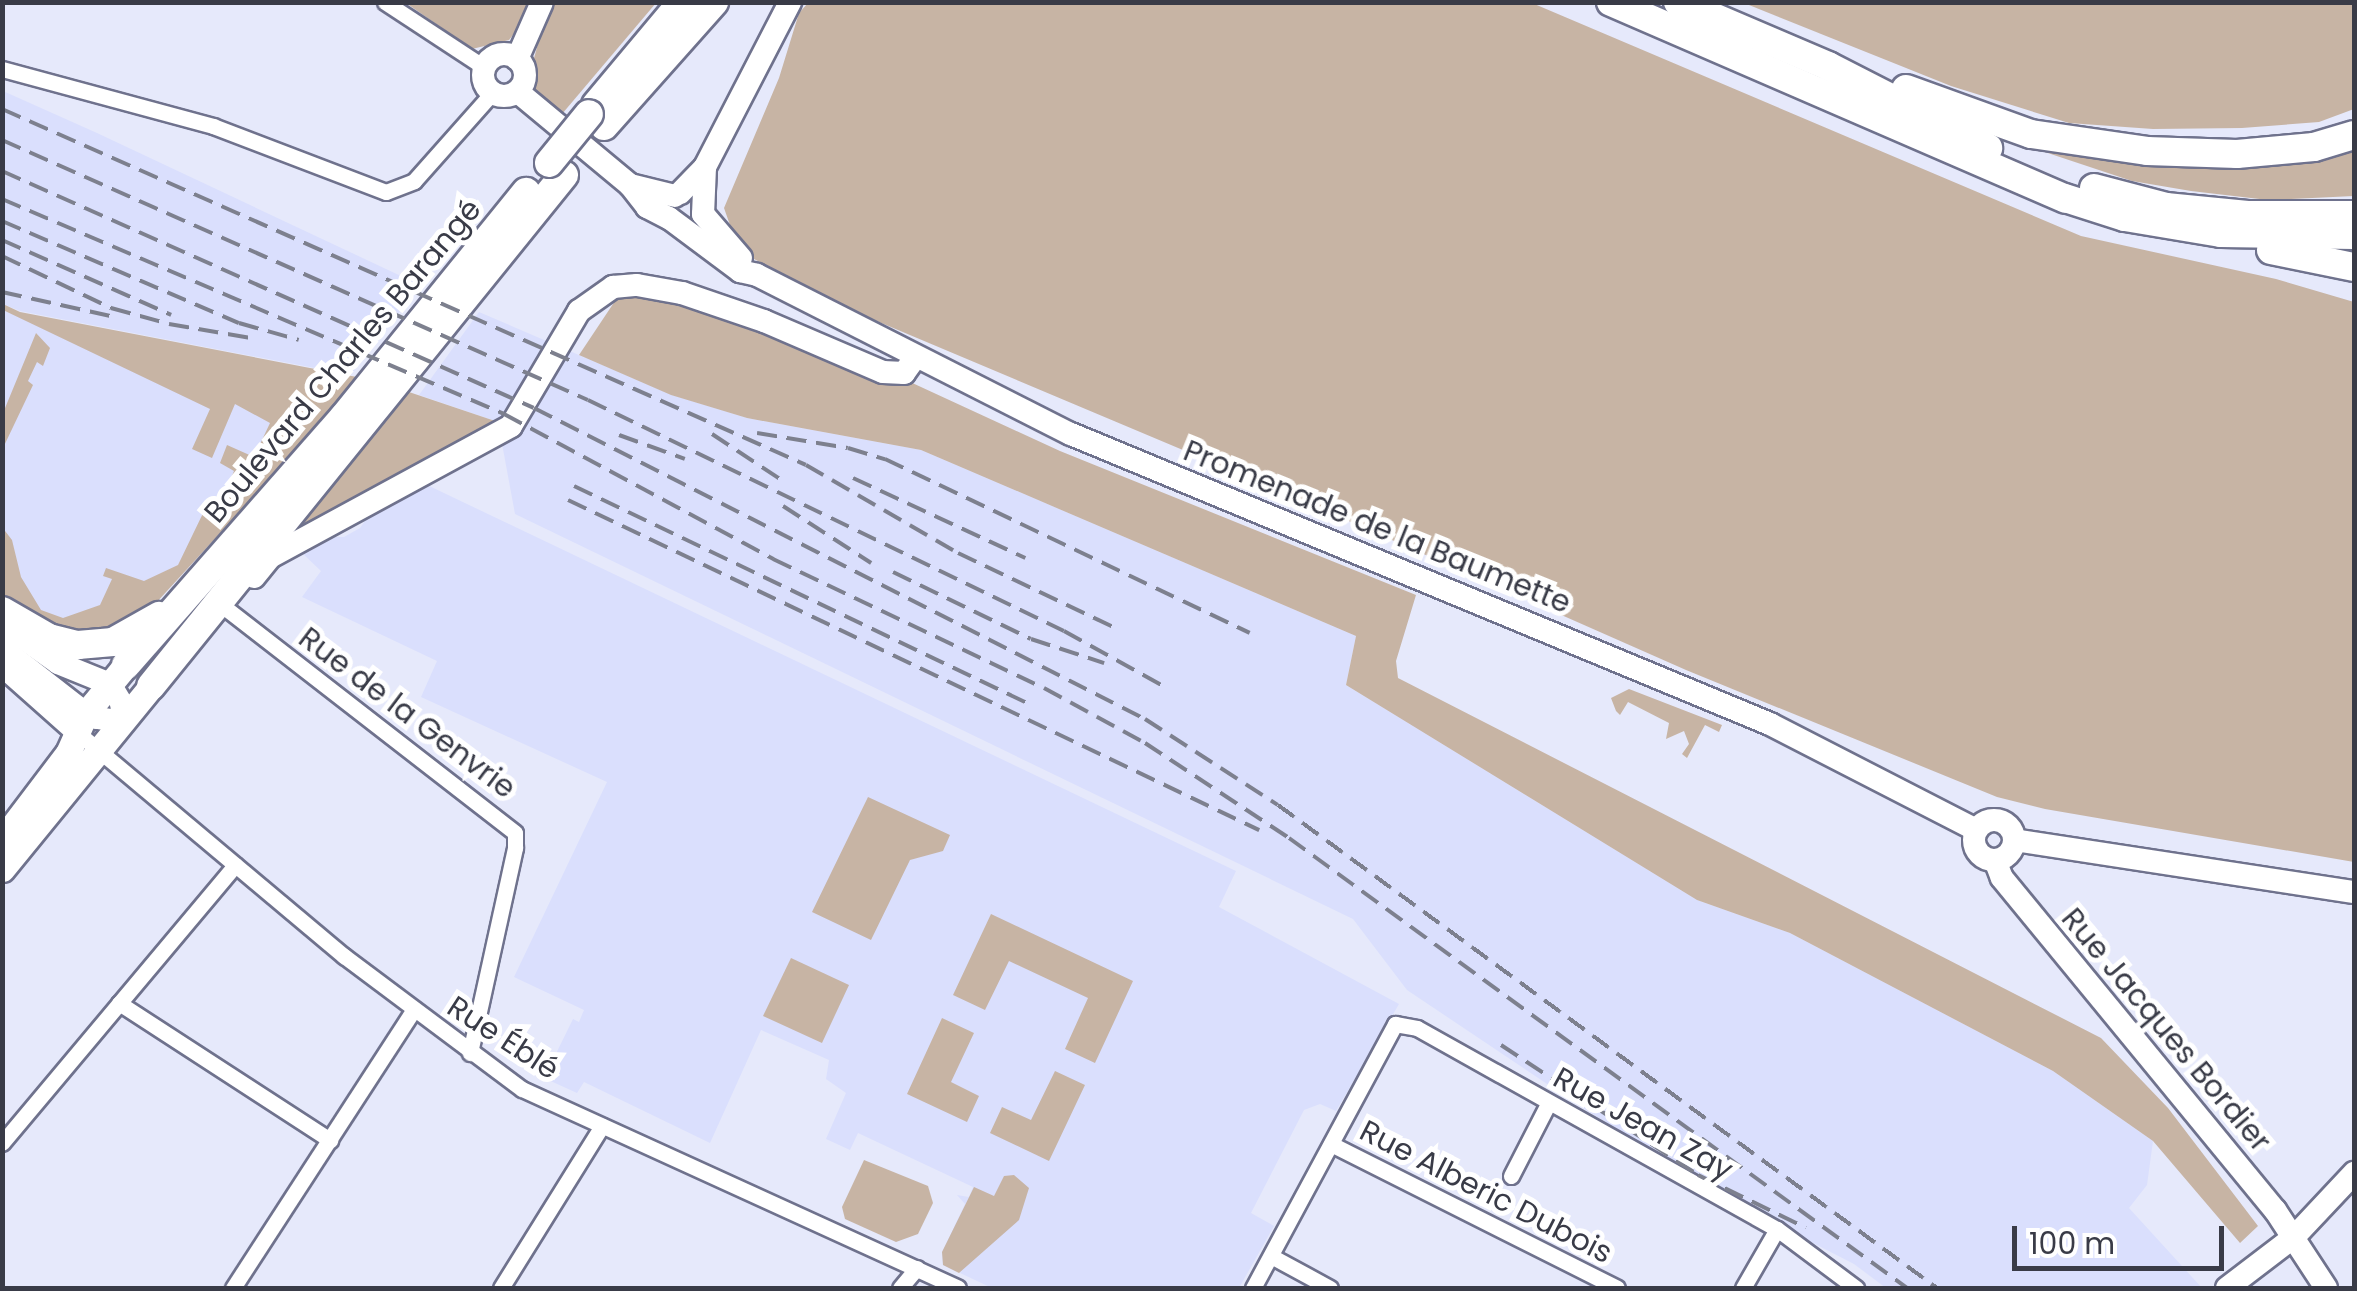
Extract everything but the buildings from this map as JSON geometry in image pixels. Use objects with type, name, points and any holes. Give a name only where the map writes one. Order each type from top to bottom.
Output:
[{"type":"highway","name":"Boulevard Charles Barangé","points":[[152,686],[596,120],[682,2]]},
{"type":"highway","name":"Boulevard Charles Barangé","points":[[596,120],[627,98],[714,2]]},
{"type":"highway","points":[[1612,2],[2065,198],[2174,228],[2239,235],[2354,235]]},
{"type":"highway","points":[[1678,2],[1828,66],[2000,154],[2077,183],[2166,207],[2248,215],[2354,214]]},
{"type":"highway","points":[[1828,66],[2032,134],[2064,141],[2148,151],[2237,154],[2314,147],[2354,135]]},
{"type":"highway","points":[[627,98],[660,92]]},
{"type":"highway","name":"Boulevard Charles Barangé","points":[[113,676],[343,418],[556,169]]},
{"type":"highway","points":[[2174,228],[2197,241],[2308,255],[2354,267]]},
{"type":"highway","points":[[2,611],[49,638],[96,645],[132,632],[182,602]]},
{"type":"main road","name":"Boulevard Charles Barangé","points":[[70,770],[82,723],[113,676]]},
{"type":"main road","name":"Boulevard Charles Barangé","points":[[70,770],[100,751],[152,686]]},
{"type":"main road","points":[[2,840],[70,770]]},
{"type":"main road","points":[[2,869],[70,770]]},
{"type":"street","points":[[385,2],[484,68]]},
{"type":"street","points":[[517,58],[498,54],[484,68],[483,82],[492,94],[505,97],[518,92],[525,79],[517,58],[542,2]]},
{"type":"street","points":[[518,92],[630,184],[685,209],[790,2]]},
{"type":"street","points":[[2,69],[213,126],[386,192],[414,181],[492,94]]},
{"type":"street","name":"Promenade de la Baumette","points":[[685,209],[757,276],[1071,434],[1770,724],[1976,830]]},
{"type":"street","name":"Boulevard Charles Barangé","points":[[152,686],[192,655],[270,557],[511,426],[579,312],[605,290],[637,284],[682,293],[764,321],[883,372],[904,373],[915,358]]},
{"type":"street","name":"Rue de la Genvrie","points":[[228,610],[515,833],[470,1053]]},
{"type":"street","points":[[2,622],[58,663],[113,676],[121,702],[119,747],[125,773]]},
{"type":"street","points":[[2,648],[82,723]]},
{"type":"street","points":[[2,666],[82,723],[123,722]]},
{"type":"street","name":"Rue Éblé","points":[[82,723],[100,751],[234,865],[413,1011],[522,1090],[958,1288]]},
{"type":"street","points":[[1997,820],[2010,829],[2014,840],[2008,854],[1994,860],[1976,850],[1976,830],[1997,820]]},
{"type":"street","points":[[2014,840],[2354,892]]},
{"type":"street","name":"Rue Jacques Bordier","points":[[1994,860],[2002,878],[2294,1237],[2326,1288]]},
{"type":"street","points":[[2,1143],[234,865]]},
{"type":"street","points":[[119,1003],[330,1140]]},
{"type":"street","points":[[233,1288],[413,1011]]},
{"type":"street","name":"Rue Jean Zay","points":[[1332,1144],[1395,1024],[1417,1028],[1777,1229],[1856,1288]]},
{"type":"street","points":[[1511,1176],[1548,1104]]},
{"type":"street","points":[[501,1288],[602,1126]]},
{"type":"street","points":[[1253,1288],[1332,1144]]},
{"type":"street","name":"Rue Alberic Dubois","points":[[1332,1144],[1617,1288]]},
{"type":"street","points":[[2226,1288],[2294,1237],[2354,1173]]},
{"type":"street","points":[[1742,1288],[1777,1229]]},
{"type":"street","points":[[1271,1256],[1330,1288]]},
{"type":"street","points":[[900,1288],[917,1268]]},
{"type":"shaded area","points":[[406,3],[530,3],[521,25],[509,40],[472,49]]},
{"type":"shaded area","points":[[549,3],[656,3],[562,114],[534,91],[530,73]]},
{"type":"shaded area","points":[[808,3],[1532,3],[2081,236],[2276,279],[2354,302],[2354,862],[2045,809],[1997,797],[1686,670],[1290,495],[860,314],[754,259],[731,228],[724,208],[779,78],[799,13]]},
{"type":"shaded area","points":[[1744,3],[2354,3],[2354,109],[2319,122],[2242,128],[2153,129],[2069,123],[1951,86]]},
{"type":"shaded area","points":[[3,91],[420,285],[351,375],[20,311],[3,304]]},
{"type":"shaded area","points":[[2018,143],[2186,166],[2275,163],[2354,151],[2354,196],[2268,200],[2191,191],[2132,181]]},
{"type":"shaded area","points":[[621,292],[695,305],[908,381],[1060,451],[1416,595],[1396,661],[1398,678],[2101,1038],[2168,1108],[2258,1226],[2240,1243],[2153,1141],[2053,1071],[1790,933],[1697,900],[1346,685],[1356,636],[921,450],[747,418],[671,395],[579,355]]},
{"type":"shaded area","points":[[3,304],[20,312],[362,378],[156,603],[115,628],[87,634],[54,627],[3,594],[2,527],[12,540],[21,577],[41,610],[63,618],[100,605],[112,579],[103,576],[106,568],[144,581],[178,565],[207,505],[218,509],[234,471],[220,463],[227,445],[254,457],[270,423],[235,404],[212,458],[192,449],[210,409],[3,310]]},
{"type":"shaded area","points":[[2,307],[318,398],[156,603],[87,634],[3,594]]},
{"type":"shaded area","points":[[479,312],[672,395],[747,418],[921,450],[1356,636],[1346,685],[1697,900],[1790,933],[2053,1071],[2153,1141],[2147,1185],[2129,1208],[2202,1288],[1886,1288],[1854,1264],[1741,1206],[1583,1108],[1407,990],[1353,919],[515,514],[498,422],[419,395]]},
{"type":"shaded area","points":[[36,333],[50,348],[43,366],[37,362],[28,381],[33,385],[3,448],[3,413]]},
{"type":"shaded area","points":[[406,391],[498,422],[292,537],[289,532]]},
{"type":"shaded area","points":[[423,483],[1236,871],[1219,907],[1399,1004],[1336,1111],[1320,1104],[1304,1110],[1251,1213],[1274,1226],[1239,1288],[992,1288],[943,1265],[942,1252],[965,1204],[957,1195],[969,1197],[973,1187],[858,1133],[850,1150],[826,1139],[846,1093],[826,1079],[829,1060],[761,1030],[710,1143],[584,1082],[577,1093],[544,1078],[573,1019],[579,1022],[584,1010],[514,977],[607,782],[421,697],[437,661],[302,597],[321,571],[300,551],[326,537],[344,537],[360,528],[371,512]]},
{"type":"shaded area","points":[[1629,689],[1722,725],[1719,732],[1705,725],[1687,758],[1682,754],[1689,744],[1684,731],[1666,739],[1669,723],[1628,702],[1620,715],[1616,711],[1611,698]]},
{"type":"shaded area","points":[[868,797],[950,835],[943,851],[910,860],[871,940],[812,912]]},
{"type":"shaded area","points":[[991,914],[1133,981],[1095,1063],[1065,1049],[1088,998],[1009,961],[985,1010],[953,995]]},
{"type":"shaded area","points":[[791,958],[849,985],[822,1043],[763,1016]]},
{"type":"shaded area","points":[[942,1018],[974,1033],[951,1082],[979,1096],[967,1122],[907,1094]]},
{"type":"shaded area","points":[[1055,1071],[1085,1085],[1049,1161],[990,1133],[1002,1107],[1031,1120]]},
{"type":"shaded area","points":[[864,1160],[928,1186],[933,1203],[918,1234],[896,1242],[845,1219],[842,1207]]},
{"type":"shaded area","points":[[1014,1175],[1029,1188],[1019,1220],[959,1273],[943,1265],[942,1252],[974,1187],[994,1196],[1004,1176]]},
{"type":"railway","points":[[2,109],[806,465],[958,553],[1113,627]]},
{"type":"railway","points":[[2,140],[588,400],[1064,631],[1167,688]]},
{"type":"railway","points":[[2,171],[534,408],[1145,719],[1278,805],[1937,1288]]},
{"type":"railway","points":[[2,199],[504,414],[773,559],[1044,688],[1145,743],[1289,838],[1907,1288]]},
{"type":"railway","points":[[2,221],[239,323],[299,340]]},
{"type":"railway","points":[[2,240],[171,315]]},
{"type":"railway","points":[[2,256],[111,308],[169,324],[251,338]]},
{"type":"railway","points":[[2,292],[110,316]]},
{"type":"railway","points":[[757,433],[848,448],[885,459],[1250,633]]},
{"type":"railway","points":[[712,434],[783,481]]},
{"type":"railway","points":[[619,435],[685,459]]},
{"type":"railway","points":[[853,478],[1025,558]]},
{"type":"railway","points":[[574,486],[1031,705]]},
{"type":"railway","points":[[568,500],[1259,830]]},
{"type":"railway","points":[[783,506],[871,563]]},
{"type":"railway","points":[[893,572],[1031,639],[1104,663]]},
{"type":"railway","points":[[1501,1045],[1698,1175],[1806,1228]]}]
